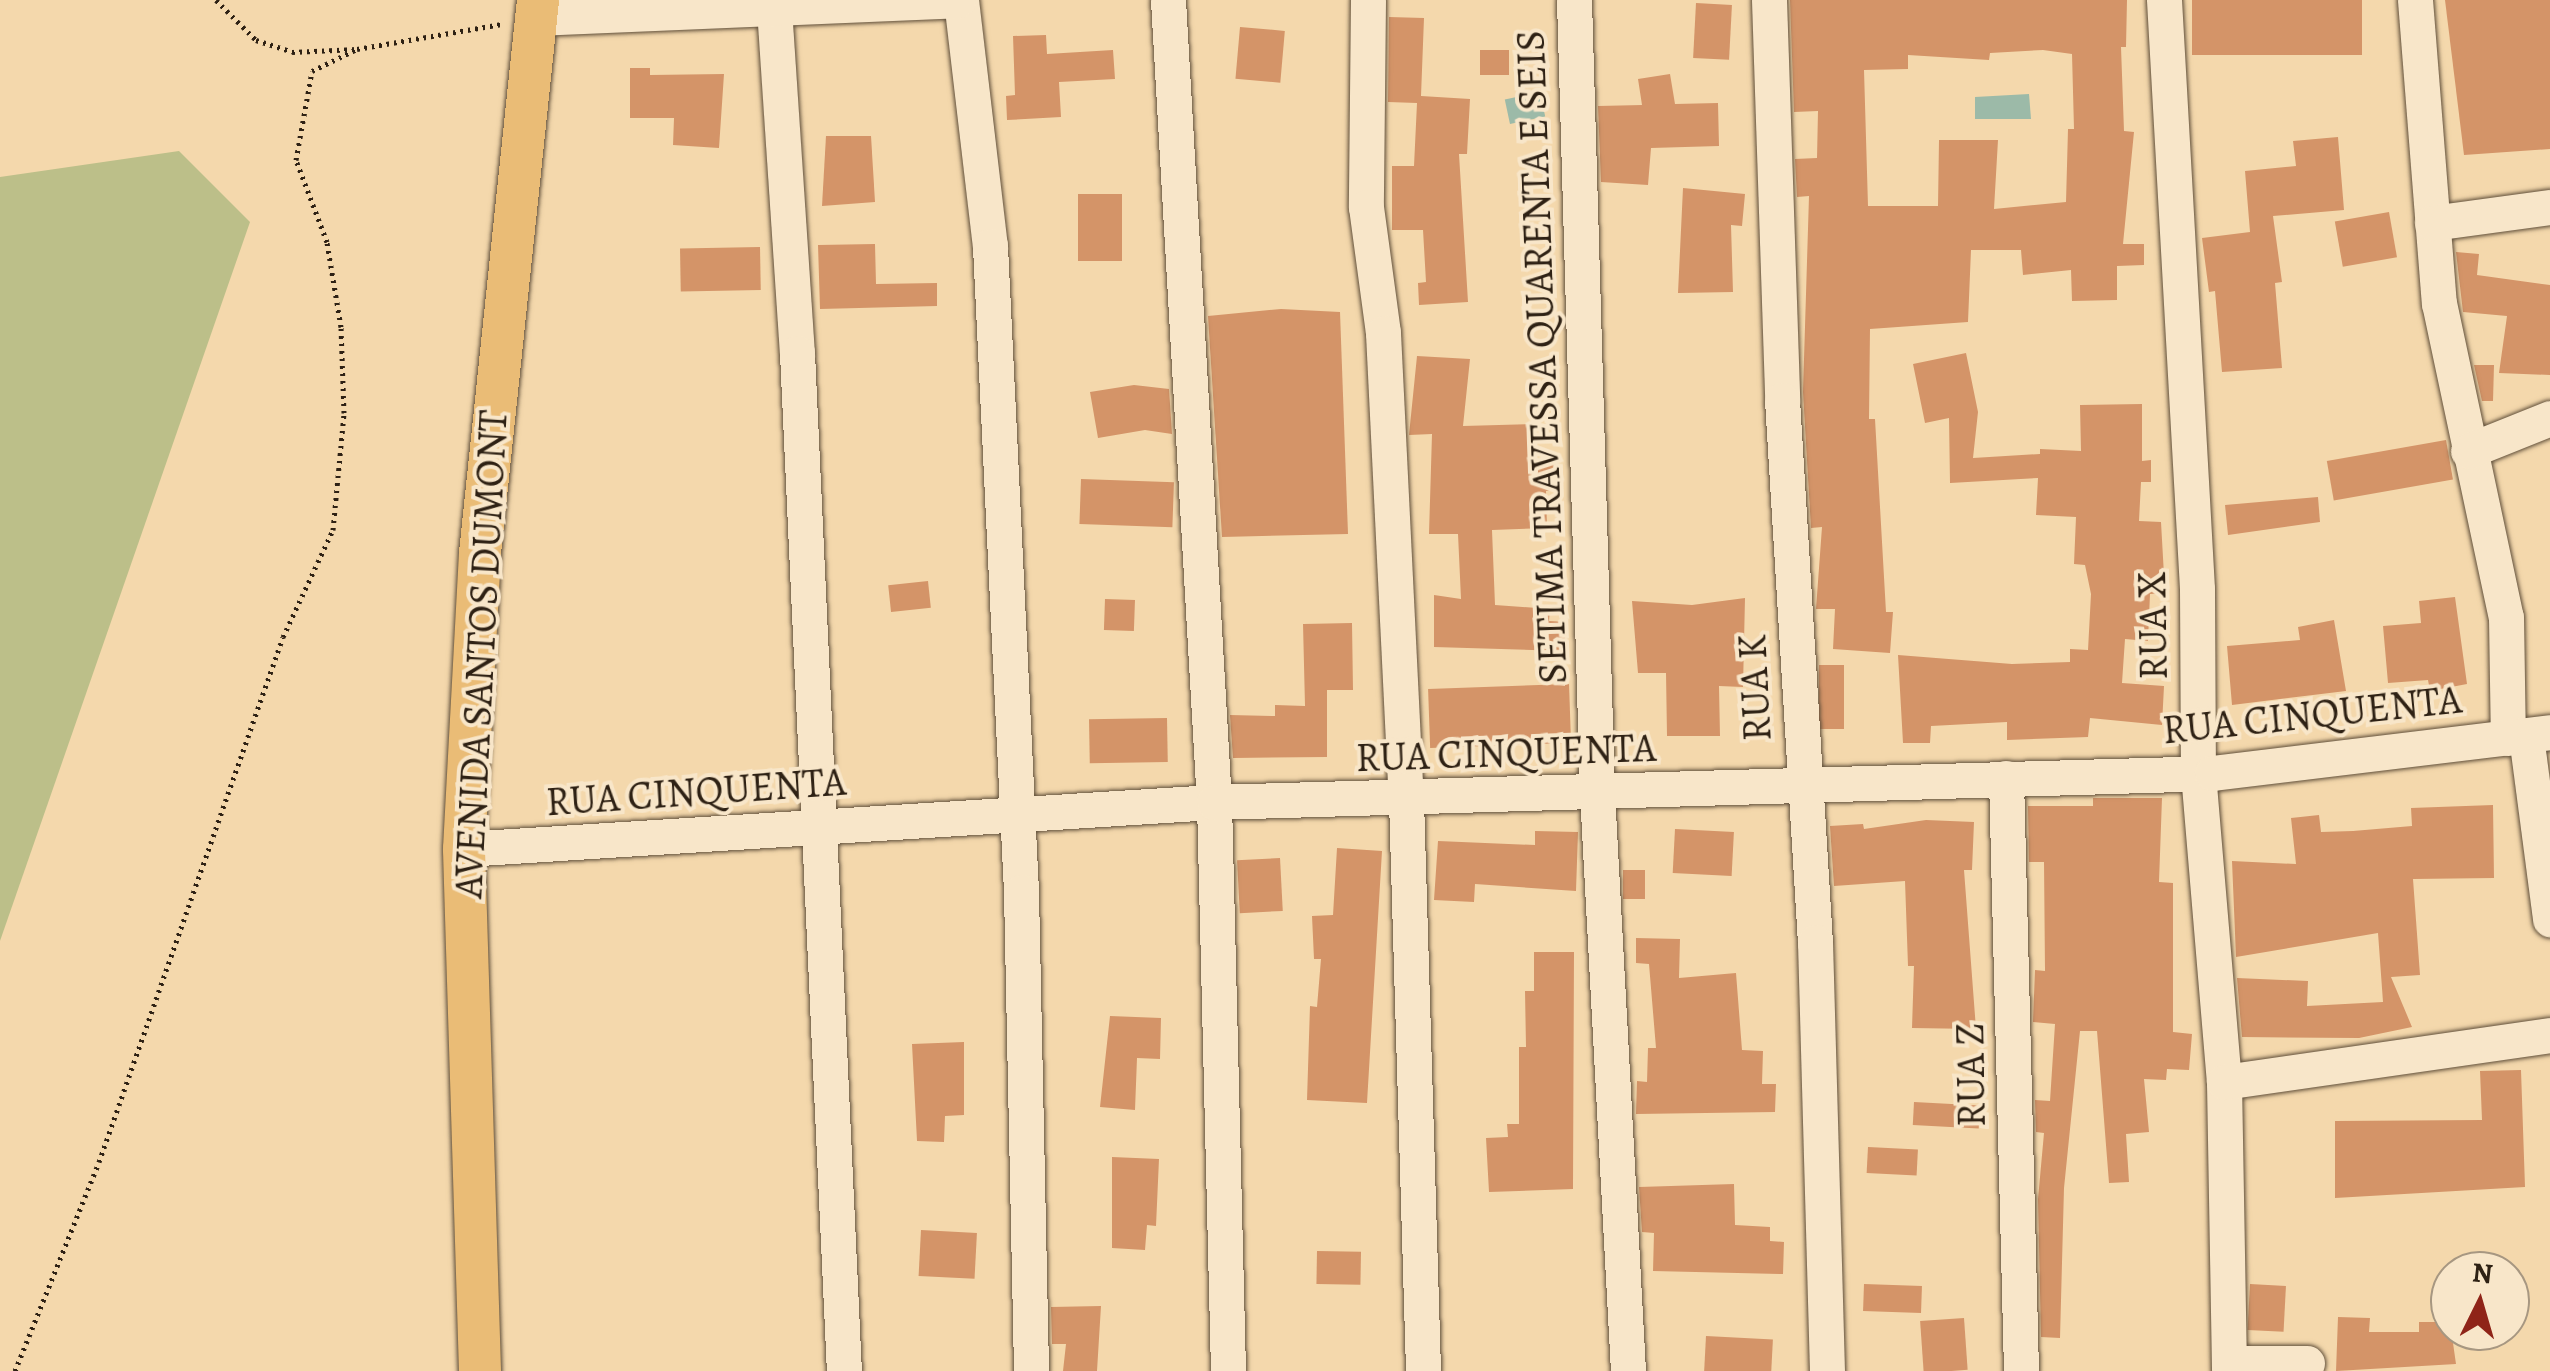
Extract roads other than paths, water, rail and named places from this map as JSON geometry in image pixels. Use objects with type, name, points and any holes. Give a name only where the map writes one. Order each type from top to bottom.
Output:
[{"type":"main road","name":"AVENIDA SANTOS DUMONT","points":[[480,1371],[464,849],[480,553],[536,9]]},
{"type":"street","points":[[536,9],[774,8],[960,0],[990,246],[1016,815],[1030,1371]]},
{"type":"street","points":[[1168,0],[1214,802],[1228,1371]]},
{"type":"street","points":[[1368,0],[1366,206],[1383,333],[1406,800],[1423,1371]]},
{"type":"street","name":"SETIMA TRAVESSA QUARENTA E SEIS","points":[[1574,0],[1597,793],[1628,1371]]},
{"type":"street","name":"RUA K","points":[[1769,0],[1802,786],[1815,942],[1826,1371]]},
{"type":"street","name":"RUA X","points":[[2164,0],[2196,570],[2198,774],[2224,1082],[2229,1367]]},
{"type":"street","points":[[2415,0],[2439,302],[2528,735],[2550,919]]},
{"type":"street","points":[[774,8],[844,1371]]},
{"type":"street","points":[[2432,222],[2550,208]]},
{"type":"street","points":[[2468,451],[2550,418]]},
{"type":"street","name":"RUA CINQUENTA","points":[[464,849],[1214,802],[1406,800],[2198,774],[2528,735]]},
{"type":"street","name":"RUA Z","points":[[2006,778],[2021,1371]]},
{"type":"street","points":[[2224,1082],[2550,1035]]},
{"type":"street","points":[[2229,1367],[2306,1363]]}]
